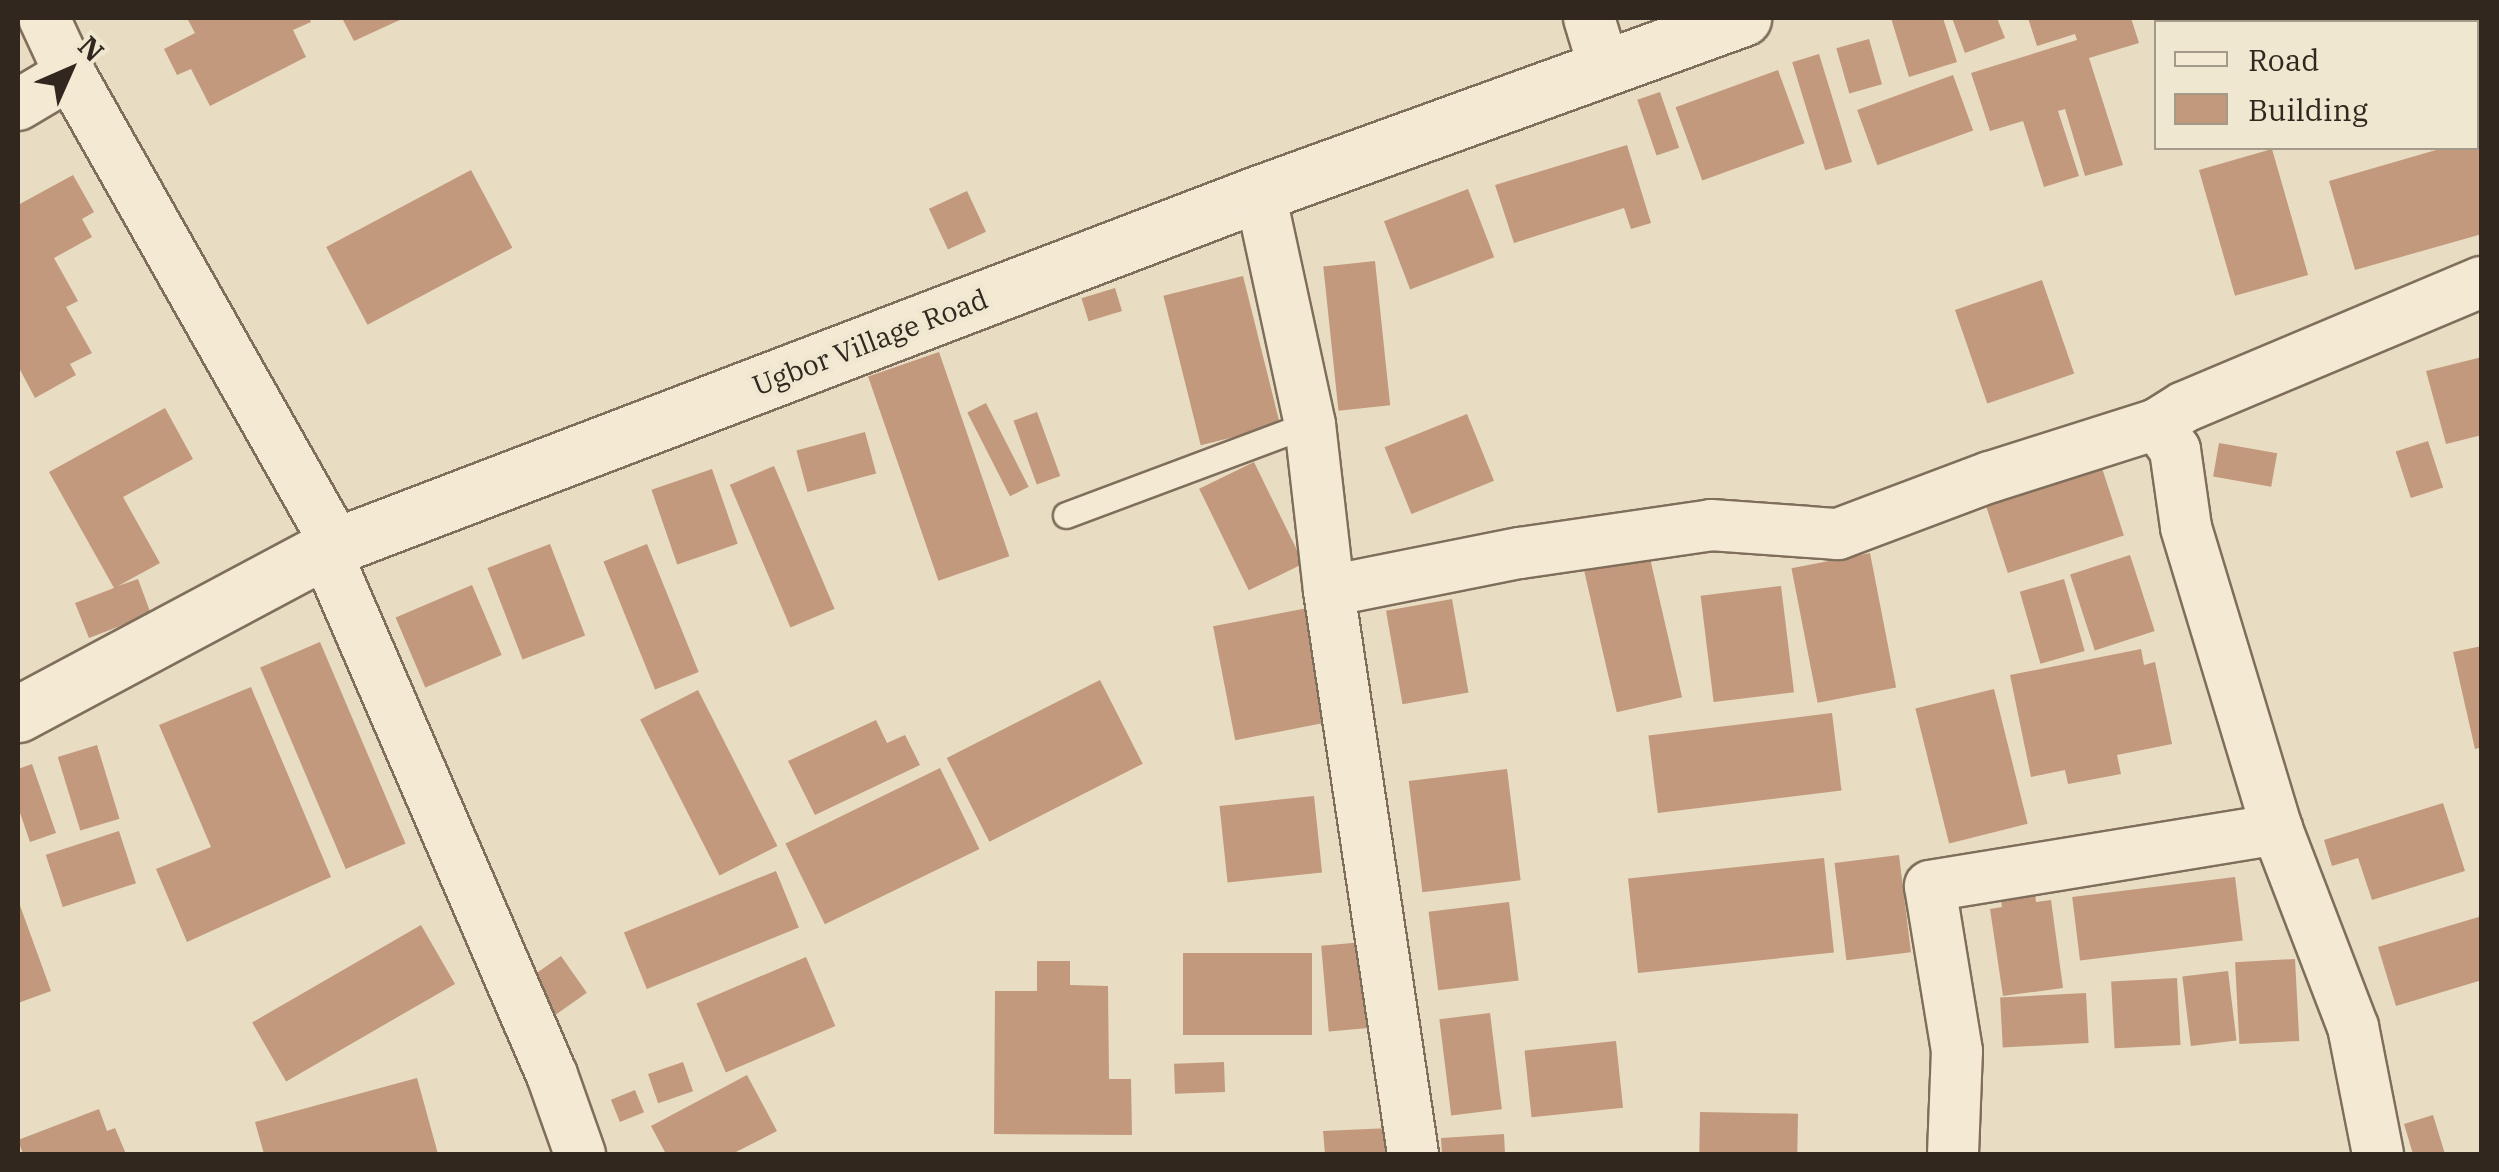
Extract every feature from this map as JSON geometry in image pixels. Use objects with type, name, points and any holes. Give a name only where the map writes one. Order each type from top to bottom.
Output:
[{"type":"street","points":[[44,18],[70,74],[331,548],[552,1075],[580,1154]]},
{"type":"street","name":"Ugbor Village Road","points":[[18,714],[331,548],[1260,194],[1597,42],[1743,18]]},
{"type":"street","points":[[18,105],[70,74]]},
{"type":"street","points":[[1260,194],[1310,424],[1329,591],[1413,1154]]},
{"type":"street","points":[[1329,591],[1520,553],[1711,525],[1838,534],[1990,477],[2157,424],[2184,407],[2482,282]]},
{"type":"street","points":[[2157,424],[2174,450],[2186,528],[2277,828],[2353,1028],[2378,1154]]},
{"type":"street","points":[[1953,1154],[1956,1051],[1930,886],[2277,828]]},
{"type":"lane","points":[[1066,515],[1310,424]]},
{"type":"building","points":[[187,18],[309,18],[311,22],[293,30],[306,57],[210,106],[191,69],[177,75],[164,49],[195,33]]},
{"type":"building","points":[[342,18],[404,18],[354,41]]},
{"type":"building","points":[[1891,18],[1943,18],[1957,62],[1909,77]]},
{"type":"building","points":[[1952,18],[1997,18],[2005,38],[1965,53]]},
{"type":"building","points":[[2028,18],[2131,18],[2139,43],[2089,58],[2123,165],[2085,176],[2065,109],[2058,111],[2079,176],[2044,187],[2023,121],[1990,131],[1971,73],[2077,40],[2075,34],[2037,46]]},
{"type":"building","points":[[2292,18],[2388,18],[2388,20]]},
{"type":"building","points":[[1869,39],[1882,84],[1849,94],[1836,48]]},
{"type":"building","points":[[1819,54],[1852,162],[1825,170],[1792,62]]},
{"type":"building","points":[[1778,70],[1805,143],[1702,181],[1676,107]]},
{"type":"building","points":[[1953,75],[1973,130],[1877,165],[1857,110]]},
{"type":"building","points":[[1660,92],[1679,148],[1657,156],[1637,100]]},
{"type":"building","points":[[2482,136],[2482,234],[2355,270],[2329,181],[2436,150],[2479,150]]},
{"type":"building","points":[[1627,145],[1651,223],[1631,229],[1624,208],[1514,243],[1495,185]]},
{"type":"building","points":[[2272,150],[2308,275],[2235,296],[2199,170]]},
{"type":"building","points":[[471,170],[512,248],[368,325],[326,247]]},
{"type":"building","points":[[73,175],[94,212],[82,219],[92,237],[54,258],[78,301],[66,307],[92,353],[70,364],[76,375],[35,398],[18,366],[18,205]]},
{"type":"building","points":[[1468,189],[1494,257],[1410,289],[1384,221]]},
{"type":"building","points":[[967,191],[986,232],[948,250],[929,209]]},
{"type":"building","points":[[1375,261],[1390,405],[1338,411],[1323,266]]},
{"type":"building","points":[[1243,276],[1280,425],[1201,445],[1163,296]]},
{"type":"building","points":[[2042,280],[2074,374],[1987,404],[1955,310]]},
{"type":"building","points":[[1115,288],[1122,311],[1089,321],[1082,298]]},
{"type":"building","points":[[939,352],[1009,556],[938,581],[868,376]]},
{"type":"building","points":[[2482,357],[2482,435],[2446,444],[2426,371]]},
{"type":"building","points":[[986,403],[1029,487],[1010,496],[967,413]]},
{"type":"building","points":[[165,408],[193,459],[123,497],[160,563],[118,586],[138,579],[151,614],[89,638],[75,603],[114,588],[49,472]]},
{"type":"building","points":[[1037,412],[1060,476],[1037,484],[1014,421]]},
{"type":"building","points":[[1467,414],[1494,481],[1411,514],[1384,447]]},
{"type":"building","points":[[865,432],[876,474],[808,492],[796,450]]},
{"type":"building","points":[[2428,441],[2443,488],[2411,498],[2396,452]]},
{"type":"building","points":[[2219,443],[2277,453],[2271,487],[2213,476]]},
{"type":"building","points":[[1254,462],[1304,564],[1249,590],[1199,489]]},
{"type":"building","points":[[2101,465],[2124,535],[2008,573],[1985,503]]},
{"type":"building","points":[[774,466],[835,609],[790,627],[730,485]]},
{"type":"building","points":[[712,469],[738,544],[677,565],[651,490]]},
{"type":"building","points":[[550,544],[585,635],[523,660],[487,568]]},
{"type":"building","points":[[647,544],[699,672],[655,690],[603,562]]},
{"type":"building","points":[[1870,553],[1896,687],[1818,703],[1791,568]]},
{"type":"building","points":[[1649,554],[1682,697],[1617,712],[1584,569]]},
{"type":"building","points":[[2130,555],[2155,631],[2095,651],[2070,574]]},
{"type":"building","points":[[2064,579],[2085,651],[2040,664],[2020,592]]},
{"type":"building","points":[[472,585],[502,655],[425,687],[396,617]]},
{"type":"building","points":[[1781,586],[1794,692],[1714,702],[1701,596]]},
{"type":"building","points":[[1452,599],[1468,693],[1403,704],[1386,611]]},
{"type":"building","points":[[1323,605],[1345,719],[1235,740],[1213,626]]},
{"type":"building","points":[[320,642],[406,844],[346,869],[260,667]]},
{"type":"building","points":[[2482,646],[2482,747],[2475,749],[2453,652]]},
{"type":"building","points":[[2141,649],[2144,665],[2155,662],[2172,744],[2117,755],[2121,774],[2068,784],[2065,770],[2031,777],[2010,675]]},
{"type":"building","points":[[1100,680],[1143,764],[989,842],[947,758]]},
{"type":"building","points":[[251,687],[331,877],[187,942],[156,869],[211,847],[159,725]]},
{"type":"building","points":[[1994,689],[2028,824],[1949,843],[1915,709]]},
{"type":"building","points":[[698,690],[777,846],[720,875],[640,720]]},
{"type":"building","points":[[1832,713],[1842,790],[1658,813],[1648,736]]},
{"type":"building","points":[[876,720],[887,743],[905,735],[920,765],[815,815],[788,761]]},
{"type":"building","points":[[97,745],[120,819],[80,831],[58,757]]},
{"type":"building","points":[[32,764],[56,833],[30,842],[18,807],[18,769]]},
{"type":"building","points":[[940,768],[979,849],[825,924],[785,843]]},
{"type":"building","points":[[1507,769],[1521,880],[1422,892],[1409,781]]},
{"type":"building","points":[[1314,796],[1322,873],[1228,883],[1220,806]]},
{"type":"building","points":[[2443,803],[2465,871],[2372,900],[2358,858],[2332,866],[2324,840]]},
{"type":"building","points":[[119,831],[136,883],[63,907],[46,855]]},
{"type":"building","points":[[1899,855],[1911,952],[1846,960],[1834,863]]},
{"type":"building","points":[[1824,858],[1834,952],[1638,973],[1628,879]]},
{"type":"building","points":[[776,871],[799,928],[647,989],[624,932]]},
{"type":"building","points":[[2235,877],[2243,941],[2080,961],[2072,897]]},
{"type":"building","points":[[2034,881],[2036,902],[2051,900],[2063,988],[2003,996],[1990,909],[2002,907],[1999,886]]},
{"type":"building","points":[[18,900],[51,991],[18,1003]]},
{"type":"building","points":[[1509,902],[1519,980],[1438,990],[1429,912]]},
{"type":"building","points":[[2482,916],[2482,980],[2396,1006],[2378,947]]},
{"type":"building","points":[[421,925],[455,984],[286,1081],[252,1022]]},
{"type":"building","points":[[1375,941],[1382,1027],[1329,1031],[1321,946]]},
{"type":"building","points":[[1183,953],[1312,953],[1312,1035],[1183,1035]]},
{"type":"building","points":[[561,956],[587,993],[555,1015],[529,978]]},
{"type":"building","points":[[806,957],[835,1026],[726,1073],[696,1003]]},
{"type":"building","points":[[2295,959],[2299,1041],[2239,1044],[2235,962]]},
{"type":"building","points":[[1037,961],[1070,961],[1070,985],[1108,986],[1109,1079],[1131,1079],[1132,1135],[994,1134],[995,991],[1037,991]]},
{"type":"building","points":[[2228,971],[2237,1040],[2191,1046],[2182,977]]},
{"type":"building","points":[[2177,978],[2181,1045],[2115,1048],[2111,981]]},
{"type":"building","points":[[2086,993],[2089,1043],[2003,1047],[2000,998]]},
{"type":"building","points":[[1490,1013],[1502,1109],[1451,1115],[1439,1019]]},
{"type":"building","points":[[1616,1041],[1623,1108],[1532,1117],[1525,1051]]},
{"type":"building","points":[[683,1062],[693,1091],[658,1103],[648,1074]]},
{"type":"building","points":[[1224,1062],[1225,1092],[1175,1094],[1174,1064]]},
{"type":"building","points":[[747,1075],[777,1131],[732,1154],[666,1154],[651,1126]]},
{"type":"building","points":[[417,1078],[438,1154],[264,1154],[255,1122]]},
{"type":"building","points":[[635,1090],[644,1112],[620,1122],[611,1100]]},
{"type":"building","points":[[99,1109],[107,1131],[115,1128],[126,1154],[23,1154],[18,1140]]},
{"type":"building","points":[[1700,1112],[1798,1114],[1797,1154],[1699,1154]]},
{"type":"building","points":[[2433,1115],[2445,1154],[2413,1154],[2404,1124]]},
{"type":"building","points":[[1391,1128],[1393,1154],[1325,1154],[1323,1131]]},
{"type":"building","points":[[1504,1134],[1505,1154],[1442,1154],[1441,1138]]}]
